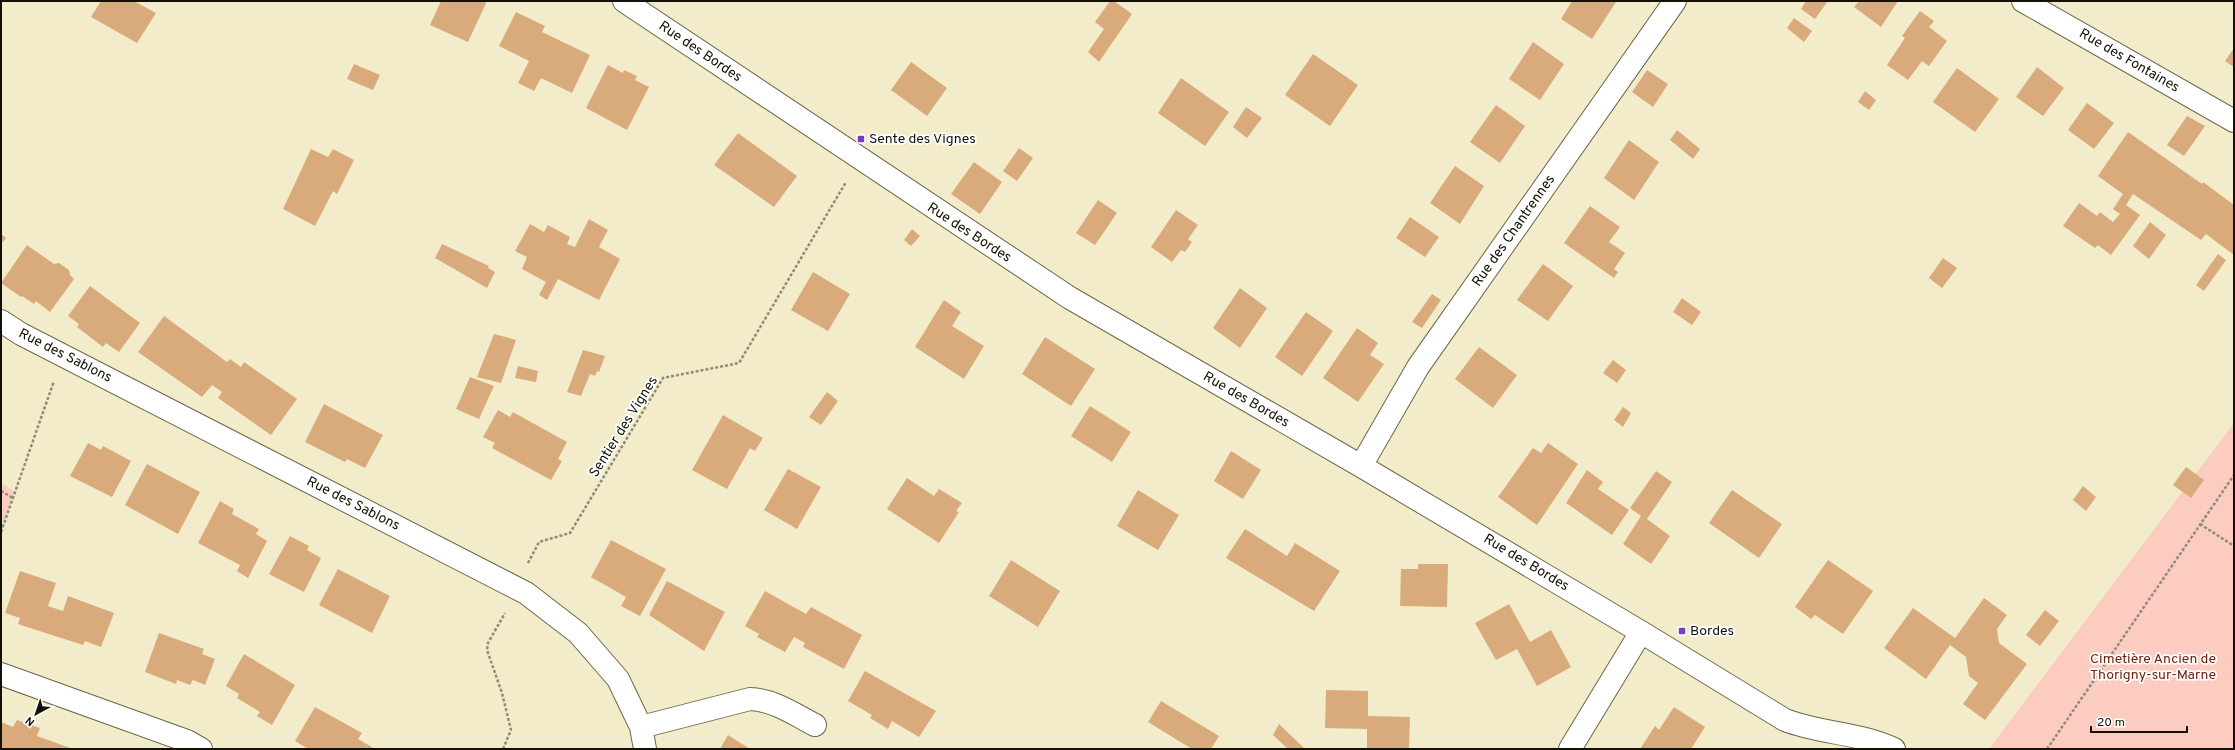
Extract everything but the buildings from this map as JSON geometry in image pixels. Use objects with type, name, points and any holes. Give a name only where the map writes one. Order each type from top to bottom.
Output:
[{"type":"street","name":"Rue des Bordes","points":[[624,1],[1070,298],[1361,466],[1641,632],[1785,720],[1799,725],[1863,737],[1894,749]]},
{"type":"street","name":"Rue des Chantrennes","points":[[1361,466],[1418,367],[1675,1]]},
{"type":"street","name":"Rue des Fontaines","points":[[2023,1],[2234,121]]},
{"type":"street","name":"Rue des Sablons","points":[[1,321],[63,355],[526,593],[578,633],[618,679],[641,727],[645,749]]},
{"type":"street","points":[[1570,749],[1641,632]]},
{"type":"street","points":[[1,674],[187,742],[201,749]]},
{"type":"street","points":[[641,727],[750,699],[762,699],[815,725]]},
{"type":"path","name":"Sentier des Vignes","points":[[504,749],[511,730],[502,693],[487,650],[488,643],[506,611],[515,588],[539,542],[570,533],[663,378],[739,364],[860,159]]},
{"type":"path","points":[[1,532],[63,355]]},
{"type":"path","points":[[2047,749],[2234,475]]},
{"type":"path","points":[[1,491],[13,498]]},
{"type":"path","points":[[2200,524],[2234,546]]},
{"type":"green space","name":"Cimetière Ancien de Thorigny-sur-Marne","points":[[2234,423],[2234,749],[1989,749]]},
{"type":"green space","points":[[1,483],[15,492],[5,521],[1,519]]},
{"type":"place","name":"Sente des Vignes","points":[[861,139]]},
{"type":"place","name":"Bordes","points":[[1682,631]]}]
